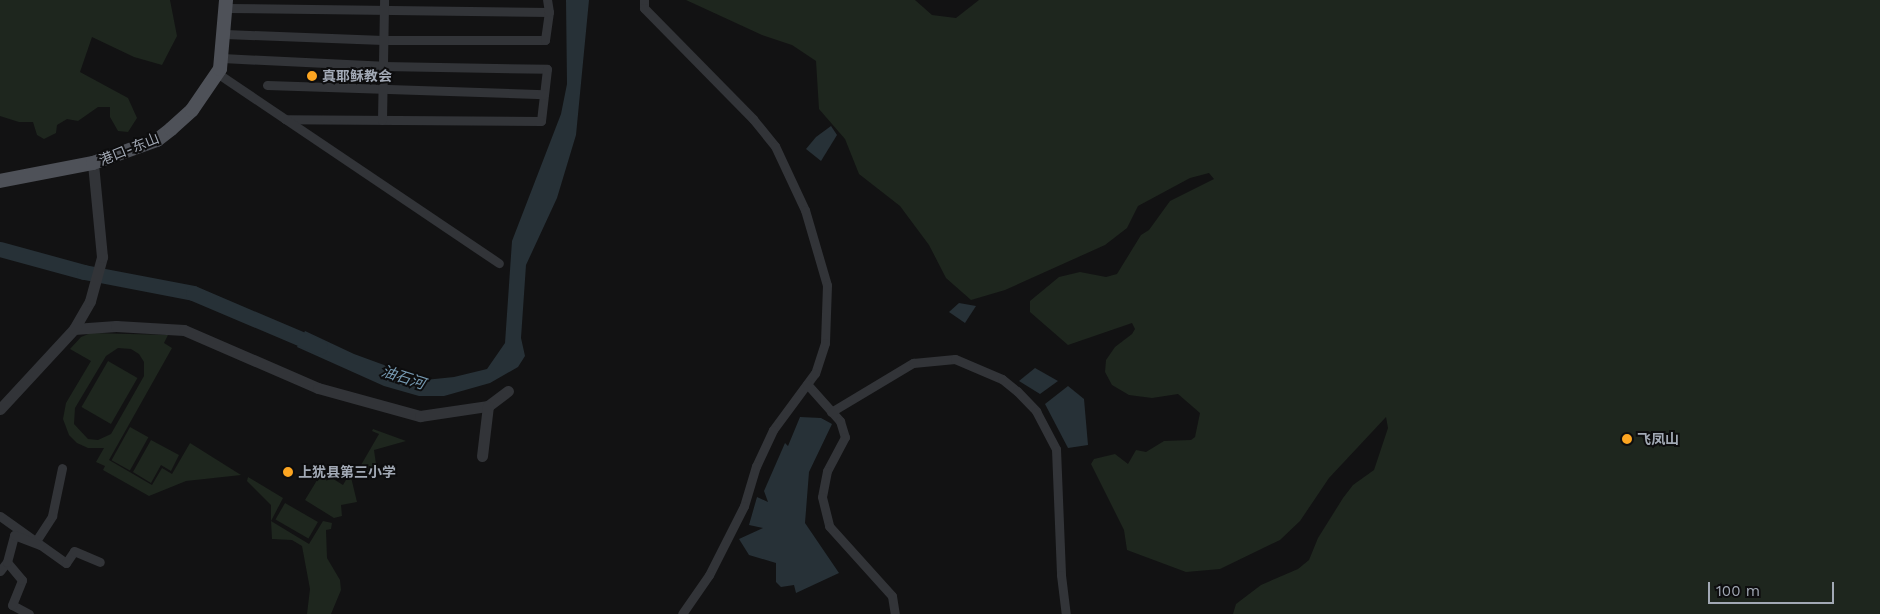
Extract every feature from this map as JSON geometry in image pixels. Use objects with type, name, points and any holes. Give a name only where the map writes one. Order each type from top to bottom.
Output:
[{"type":"main road","name":"港口-东山","points":[[0,181],[93,163],[140,147],[172,129],[192,110],[217,73],[222,58],[226,4]]},
{"type":"street","points":[[382,120],[384,0]]},
{"type":"street","points":[[225,34],[383,40],[545,40],[549,12],[547,0]]},
{"type":"street","points":[[644,0],[644,8],[747,112],[776,146],[805,210],[827,285],[825,343],[815,373],[773,430],[735,523],[709,575],[682,614]]},
{"type":"street","points":[[226,4],[384,10],[549,12]]},
{"type":"street","points":[[222,58],[383,66],[547,69],[541,121],[285,118]]},
{"type":"street","points":[[217,73],[500,263]]},
{"type":"street","points":[[267,85],[544,94]]},
{"type":"street","points":[[0,409],[74,329],[83,316],[96,284],[102,257],[93,163]]},
{"type":"street","points":[[74,329],[116,326],[184,330],[318,388],[420,416],[488,406],[508,391]]},
{"type":"street","points":[[831,412],[913,363],[955,359],[1002,379],[1036,411],[1056,449],[1061,575],[1066,614]]},
{"type":"street","points":[[807,384],[840,421],[845,437],[827,471],[822,497],[829,526],[892,596],[895,614]]},
{"type":"street","points":[[482,456],[488,406]]},
{"type":"street","points":[[38,544],[52,516],[62,468]]},
{"type":"street","points":[[0,516],[66,563],[74,551],[100,562]]},
{"type":"street","points":[[0,570],[7,562],[14,535],[38,544]]},
{"type":"street","points":[[7,562],[22,580],[12,605],[29,614]]},
{"type":"shaded area","points":[[0,0],[170,0],[177,36],[162,65],[134,57],[92,37],[80,72],[128,98],[137,118],[128,132],[118,131],[110,117],[110,107],[98,107],[78,121],[67,119],[57,125],[56,133],[44,139],[37,135],[33,122],[19,122],[0,116]]},
{"type":"shaded area","points":[[686,0],[915,0],[932,15],[956,18],[979,0],[1880,0],[1880,614],[1233,614],[1236,604],[1261,585],[1298,569],[1309,560],[1318,538],[1343,498],[1353,485],[1374,470],[1388,428],[1386,417],[1329,478],[1300,521],[1280,540],[1220,569],[1186,572],[1127,550],[1124,530],[1091,464],[1094,459],[1115,454],[1128,464],[1136,450],[1146,452],[1164,441],[1191,440],[1195,437],[1200,413],[1178,394],[1152,398],[1129,395],[1112,385],[1105,372],[1106,360],[1115,347],[1132,334],[1135,329],[1132,323],[1068,345],[1030,312],[1030,301],[1059,277],[1080,272],[1106,277],[1117,274],[1141,235],[1149,230],[1170,201],[1214,179],[1209,173],[1190,178],[1138,206],[1127,228],[1105,245],[1005,290],[971,300],[946,278],[929,245],[900,206],[859,174],[845,139],[819,109],[816,61],[792,45],[762,35]]},
{"type":"shaded area","points":[[91,333],[168,335],[164,343],[172,348],[109,460],[152,485],[162,468],[172,474],[190,443],[241,475],[186,481],[149,496],[103,470],[105,466],[96,462],[104,448],[88,448],[77,443],[69,435],[63,419],[66,403],[91,361],[70,349],[81,337]],"holes":[[[118,348],[131,349],[139,354],[144,362],[144,376],[111,434],[98,440],[88,439],[74,424],[75,408],[106,356]]]},
{"type":"shaded area","points":[[108,361],[137,378],[111,424],[82,407]]},
{"type":"shaded area","points":[[130,427],[148,437],[130,470],[112,460]]},
{"type":"shaded area","points":[[373,429],[406,441],[374,450],[377,471],[357,472],[379,434],[372,431]]},
{"type":"shaded area","points":[[151,440],[179,455],[171,471],[161,465],[151,483],[133,472]]},
{"type":"shaded area","points":[[322,472],[343,485],[350,473],[357,502],[341,505],[342,516],[334,518],[305,500]]},
{"type":"shaded area","points":[[248,477],[283,498],[271,521],[271,505],[247,481]]},
{"type":"shaded area","points":[[285,503],[318,522],[308,538],[276,519]]},
{"type":"shaded area","points":[[271,521],[309,544],[323,521],[332,523],[331,529],[326,530],[327,558],[340,580],[341,590],[331,614],[307,614],[310,589],[302,546],[292,540],[272,539]]},
{"type":"water","points":[[566,0],[589,0],[576,135],[557,198],[526,265],[521,338],[525,356],[518,367],[490,383],[444,396],[419,396],[384,386],[297,347],[305,331],[354,354],[425,380],[454,377],[487,369],[505,343],[512,241],[561,114],[567,84]]},
{"type":"water","points":[[831,126],[837,135],[821,161],[806,149],[816,137]]},
{"type":"water","points":[[959,303],[976,306],[965,323],[949,312]]},
{"type":"water","points":[[1035,368],[1058,381],[1040,394],[1019,381]]},
{"type":"water","points":[[1068,386],[1084,399],[1088,445],[1068,448],[1045,404]]},
{"type":"water","points":[[800,417],[821,418],[832,424],[809,472],[805,523],[839,573],[796,593],[794,585],[781,587],[776,582],[776,563],[749,555],[739,539],[763,528],[749,525],[757,497],[768,502],[764,491],[785,443],[788,446]]},
{"type":"waterway","name":"油石河","points":[[0,249],[84,272],[193,293],[320,347]]},
{"type":"place","name":"真耶稣教会","points":[[312,76]]},
{"type":"place","name":"飞凤山","points":[[1627,439]]},
{"type":"place","name":"上犹县第三小学","points":[[288,472]]}]
